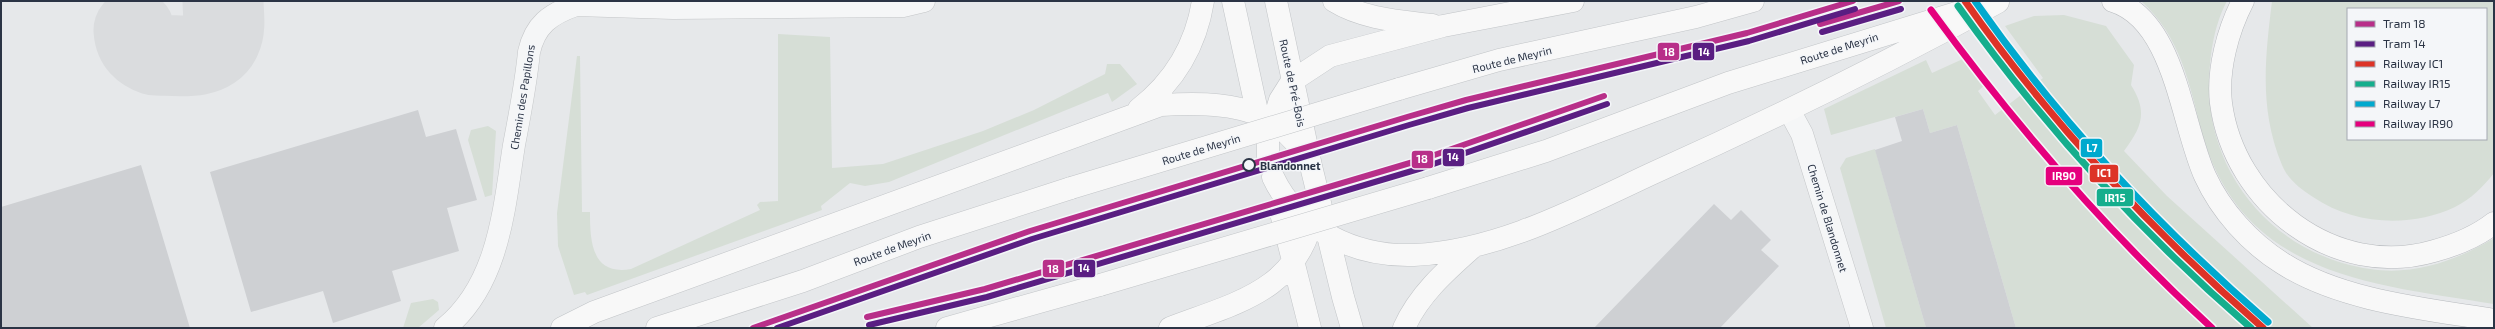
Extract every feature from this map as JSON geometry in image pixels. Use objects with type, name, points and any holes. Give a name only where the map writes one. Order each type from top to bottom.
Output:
[{"type":"main road","points":[[1132,115],[1166,86],[1187,55],[1200,19],[1203,1]]},
{"type":"main road","points":[[1233,1],[1265,116],[1270,168],[1310,328]]},
{"type":"main road","name":"Route de Pré-Bois","points":[[1276,1],[1292,81],[1314,176]]},
{"type":"main road","points":[[1334,1],[1361,13],[1384,19],[1443,26]]},
{"type":"main road","points":[[1265,116],[1280,100],[1292,81],[1330,56],[1443,26],[1573,1]]},
{"type":"main road","name":"Route de Meyrin","points":[[657,328],[803,281],[919,237],[1071,188],[1399,89],[1499,60],[1696,17],[1754,1]]},
{"type":"main road","points":[[1270,168],[1280,193],[1292,208],[1320,230],[1363,249],[1386,254],[1446,252],[1475,246],[1523,231],[1564,214],[1790,110],[1999,1]]},
{"type":"main road","name":"Route de Meyrin","points":[[947,328],[1100,285],[1428,188],[1546,151],[1728,84],[1931,19],[1999,1]]},
{"type":"main road","points":[[2113,1],[2132,10],[2158,39],[2167,57],[2192,145],[2205,177],[2218,200],[2237,225],[2258,245],[2282,263],[2307,276],[2349,292],[2396,303],[2494,320]]},
{"type":"main road","points":[[2243,1],[2237,13],[2224,57],[2221,103],[2230,141],[2247,175],[2258,191],[2289,222],[2327,244],[2365,255],[2386,257],[2426,254],[2449,247],[2471,238],[2494,223]]},
{"type":"main road","points":[[562,328],[594,312],[1132,115],[1161,105],[1183,103],[1204,104],[1265,116],[1302,148],[1314,176],[1320,230],[1352,328]]},
{"type":"main road","points":[[1170,328],[1257,293],[1275,282],[1293,264],[1320,230]]},
{"type":"main road","points":[[1404,328],[1426,292],[1442,275],[1475,246]]},
{"type":"street","name":"Chemin des Papillons","points":[[445,328],[458,317],[477,293],[494,252],[502,221],[532,37],[544,21],[561,10],[576,6],[673,8],[903,6],[924,1]]},
{"type":"street","name":"Chemin de Blandonnet","points":[[1790,110],[1802,134],[1862,328]]},
{"type":"shaded area","points":[[2141,1],[2227,1],[2218,22],[2211,55],[2209,89],[2213,123],[2222,154],[2237,183],[2256,209],[2280,231],[2307,248],[2337,261],[2370,269],[2386,271],[2419,268],[2435,264],[2466,253],[2494,238],[2494,304],[2402,289],[2358,279],[2317,265],[2280,245],[2247,217],[2221,181],[2202,133],[2188,79],[2174,45],[2166,30],[2155,15]]},
{"type":"shaded area","points":[[2272,1],[2494,1],[2494,173],[2486,183],[2461,204],[2438,214],[2420,218],[2383,220],[2364,218],[2329,206],[2313,197],[2291,180],[2282,165],[2275,144],[2267,104],[2267,43]]},
{"type":"shaded area","points":[[2064,15],[2106,26],[2134,65],[2131,85],[2140,103],[2141,119],[2139,127],[2124,151],[2167,196],[2313,328],[2016,328],[1957,125],[1930,133],[1923,109],[1831,135],[1824,109],[1926,60],[1932,73],[1965,58],[1986,84],[1978,91],[1995,115],[2043,78],[2005,26],[2034,16]]},
{"type":"shaded area","points":[[778,34],[830,37],[832,168],[883,164],[983,131],[1034,110],[1105,74],[1107,64],[1120,64],[1137,84],[1112,102],[1108,93],[889,182],[865,186],[850,183],[821,206],[822,210],[587,295],[585,292],[574,295],[558,246],[557,213],[577,56],[580,56],[582,212],[590,212],[592,244],[600,261],[608,267],[618,270],[631,269],[760,210],[757,205],[760,202],[778,201]]},
{"type":"shaded area","points":[[488,126],[496,131],[492,195],[485,197],[468,140],[471,130]]},
{"type":"shaded area","points":[[1875,149],[1926,328],[1886,328],[1840,168],[1846,158]]},
{"type":"shaded area","points":[[433,299],[438,302],[439,310],[418,328],[403,328],[411,303]]},
{"type":"building","points":[[1923,109],[1930,133],[1957,125],[2016,328],[1926,328],[1875,150],[1902,141],[1895,117]]},
{"type":"building","points":[[418,110],[426,137],[456,129],[477,200],[447,208],[459,251],[392,271],[401,301],[333,323],[323,291],[251,312],[210,172]]},
{"type":"building","points":[[141,165],[190,328],[1,328],[1,207]]},
{"type":"building","points":[[1714,204],[1731,220],[1741,210],[1771,240],[1761,250],[1779,266],[1720,328],[1594,328]]},
{"type":"taxiway","points":[[134,30],[136,39],[140,46],[155,55],[192,56],[201,54],[216,46],[223,34],[223,1]]},
{"type":"tram line","name":"18","points":[[753,328],[1030,231],[1407,117],[1466,100],[1747,33],[1853,1]]},
{"type":"tram line","name":"18","points":[[1820,24],[1899,1]]},
{"type":"tram line","name":"14","points":[[777,328],[1032,239],[1409,125],[1468,108],[1749,41],[1855,9]]},
{"type":"tram line","name":"14","points":[[1822,32],[1901,9]]},
{"type":"tram line","name":"18","points":[[867,317],[985,289],[1420,160],[1604,96]]},
{"type":"tram line","name":"14","points":[[869,325],[987,297],[1422,168],[1607,104]]},
{"type":"rail line","name":"IC1","points":[[1965,1],[2032,90],[2104,174],[2181,253],[2263,328]]},
{"type":"rail line","name":"L7","points":[[1975,1],[2041,88],[2112,170],[2149,210],[2227,286],[2268,322]]},
{"type":"rail line","name":"IR15","points":[[1958,6],[2024,93],[2095,176],[2170,254],[2251,328]]},
{"type":"rail line","name":"IR90","points":[[1931,10],[2029,136],[2099,216],[2212,328]]},
{"type":"place","name":"Blandonnet","points":[[1249,165]]}]
